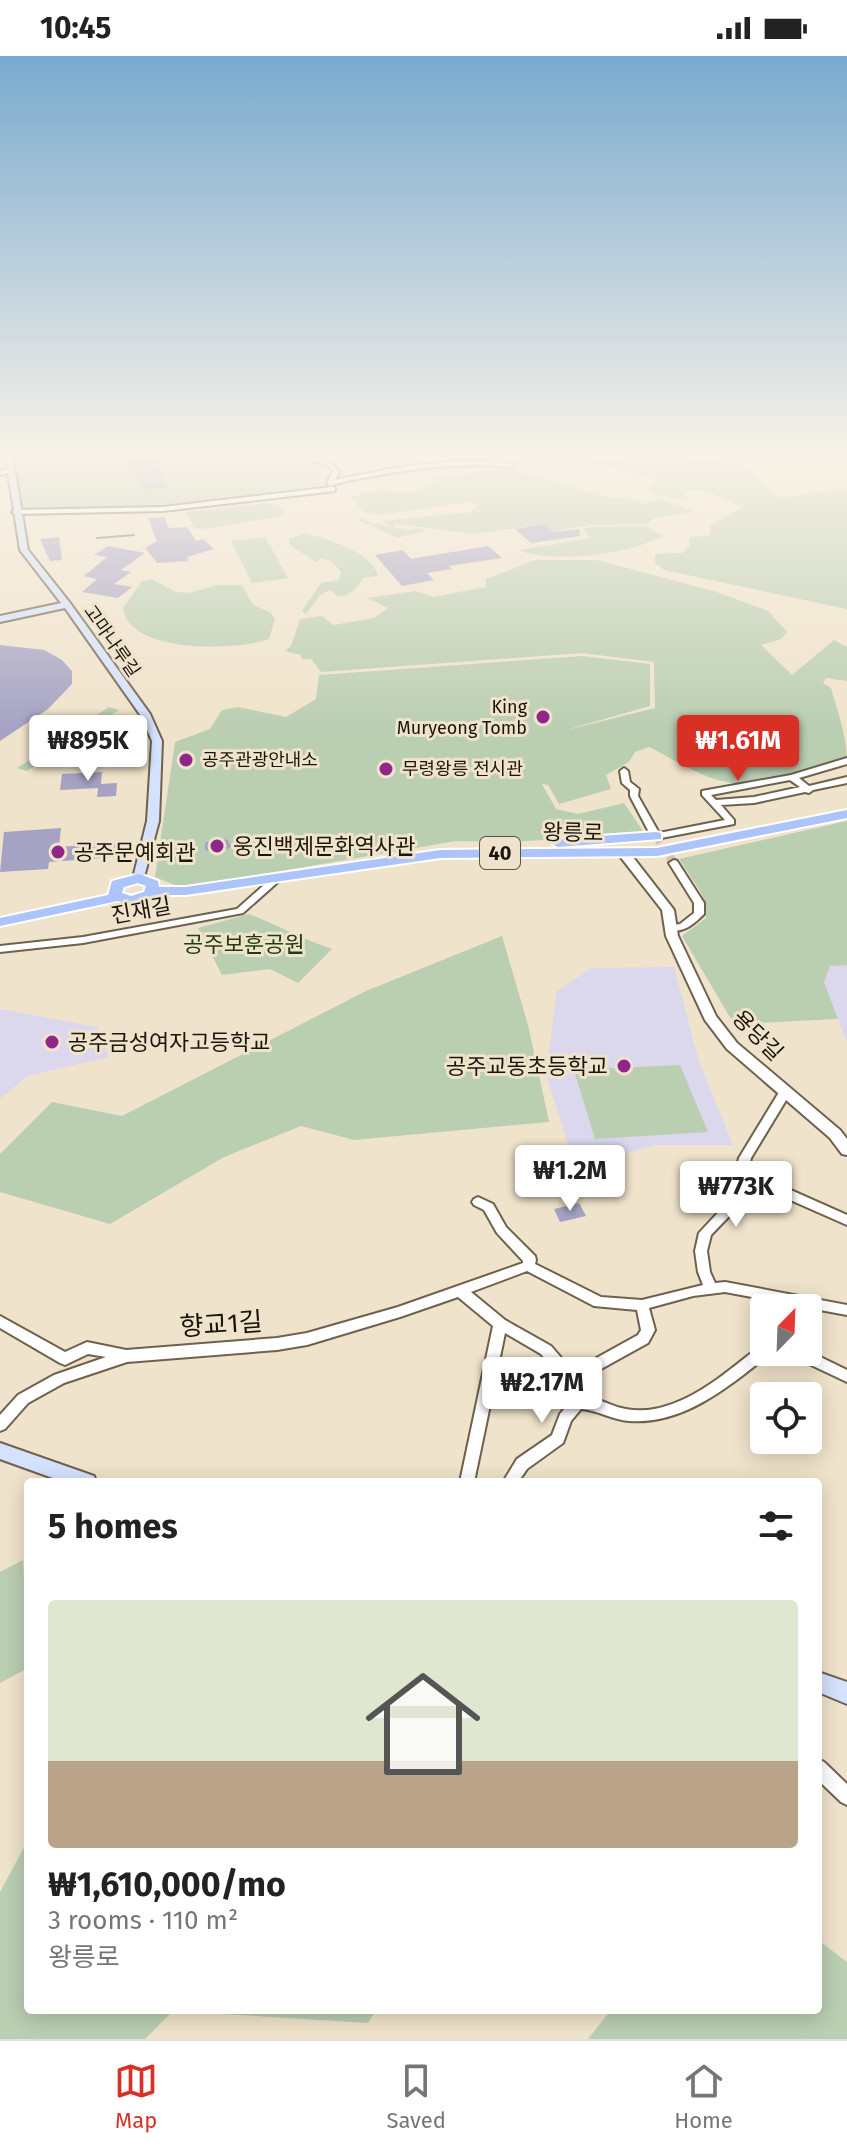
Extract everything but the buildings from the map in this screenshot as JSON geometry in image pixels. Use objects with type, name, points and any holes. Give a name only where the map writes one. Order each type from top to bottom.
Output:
[{"type":"main road","name":"고마나루길","points":[[23,546],[146,716],[157,741],[153,821],[139,878]]},
{"type":"main road","name":"고마나루길","points":[[0,616],[67,605]]},
{"type":"main road","name":"왕릉로","points":[[0,922],[117,897],[138,900],[153,891],[186,891],[440,854],[625,855],[657,852],[847,814]]},
{"type":"main road","points":[[479,853],[546,844],[656,836]]},
{"type":"main road","points":[[139,878],[153,884],[153,891]]},
{"type":"main road","name":"왕릉로","points":[[117,897],[113,892],[117,884],[139,878]]},
{"type":"main road","points":[[0,1451],[76,1478]]},
{"type":"main road","points":[[822,1684],[847,1693]]},
{"type":"street","points":[[624,771],[626,783],[635,789],[638,802],[656,836],[731,822],[705,793],[792,777],[847,761]]},
{"type":"street","points":[[792,777],[809,790]]},
{"type":"street","points":[[714,803],[809,790],[847,780]]},
{"type":"street","name":"용당길","points":[[625,855],[668,910],[670,928],[710,1017],[732,1046],[835,1134],[847,1150]]},
{"type":"street","points":[[670,928],[683,927],[699,914],[699,903],[674,863]]},
{"type":"street","name":"진재길","points":[[0,949],[83,940],[240,911],[276,879]]},
{"type":"street","points":[[711,1288],[704,1272],[701,1251],[705,1233],[733,1205],[745,1158],[785,1092]]},
{"type":"street","points":[[741,1173],[847,1220]]},
{"type":"street","points":[[478,1202],[489,1207],[501,1230],[517,1243],[530,1260],[528,1266],[599,1302],[642,1305],[711,1288],[751,1294]]},
{"type":"street","name":"향교1길","points":[[0,1425],[23,1399],[47,1385],[127,1356],[292,1342],[400,1312],[528,1266]]},
{"type":"street","points":[[459,1290],[500,1324],[546,1350],[587,1398],[624,1415],[650,1415],[679,1408],[705,1395],[750,1362]]},
{"type":"street","points":[[513,1478],[522,1464],[558,1439],[565,1418],[577,1403],[587,1398],[596,1365],[643,1339],[648,1330],[642,1305]]},
{"type":"street","points":[[822,1306],[847,1310]]},
{"type":"street","points":[[468,1478],[500,1324]]},
{"type":"street","points":[[3,1326],[65,1359],[87,1348],[127,1356]]},
{"type":"street","points":[[822,1364],[847,1376]]},
{"type":"street","points":[[822,1772],[847,1796]]},
{"type":"shaded area","points":[[830,965],[847,965],[847,1043],[824,982]]},
{"type":"shaded area","name":"공주교동초등학교","points":[[674,967],[698,1058],[733,1145],[656,1145],[575,1167],[546,1074],[557,991],[591,968]]},
{"type":"shaded area","name":"공주금성여자고등학교","points":[[0,1009],[97,1027],[109,1057],[28,1076],[0,1099]]},
{"type":"green space","points":[[233,546],[270,546],[288,578],[252,583]]},
{"type":"green space","points":[[291,546],[342,546],[368,560],[378,576],[363,578],[356,588],[345,595],[337,596],[331,590],[320,595],[306,614],[302,611],[321,583],[339,580],[341,572],[331,561],[322,558],[316,562]]},
{"type":"green space","points":[[546,546],[639,546],[587,556],[543,556],[519,550]]},
{"type":"green space","points":[[690,546],[847,546],[847,609],[664,570],[655,563],[655,554],[682,553]]},
{"type":"green space","points":[[535,560],[597,560],[717,592],[768,611],[787,632],[781,639],[761,645],[792,675],[834,640],[847,647],[847,681],[826,678],[823,683],[831,688],[840,717],[847,765],[780,782],[745,784],[711,778],[649,747],[635,752],[629,762],[606,775],[611,789],[559,804],[548,785],[542,784],[556,809],[578,814],[624,803],[645,834],[506,842],[456,841],[182,888],[155,877],[175,742],[210,729],[222,710],[238,707],[286,717],[316,699],[319,675],[582,656],[650,664],[650,706],[562,731],[655,708],[654,662],[582,653],[321,672],[311,659],[302,659],[301,655],[285,651],[291,646],[300,619],[322,616],[333,625],[374,618],[388,608],[367,598],[416,591],[433,597],[486,587],[486,579]]},
{"type":"green space","points":[[151,579],[176,592],[188,593],[219,585],[242,585],[253,605],[270,612],[275,619],[269,639],[210,647],[163,641],[143,634],[129,623],[123,608],[142,581]]},
{"type":"green space","points":[[109,707],[119,710],[27,771],[17,768]]},
{"type":"green space","points":[[847,821],[847,965],[830,966],[824,982],[838,1019],[734,1024],[682,936],[706,918],[702,894],[679,859]]},
{"type":"green space","name":"공주보훈공원","points":[[249,914],[332,949],[298,983],[270,969],[222,975],[198,928]]},
{"type":"green space","points":[[502,936],[528,1025],[549,1122],[354,1140],[301,1126],[224,1157],[110,1224],[0,1192],[0,1154],[52,1102],[122,1116],[366,991]]},
{"type":"green space","points":[[680,1065],[708,1132],[595,1139],[574,1070]]},
{"type":"green space","points":[[23,1560],[24,1670],[0,1683],[0,1572]]},
{"type":"green space","points":[[24,1847],[24,2014],[170,2014],[145,2039],[0,2039],[0,1892]]},
{"type":"green space","points":[[822,1943],[847,1962],[847,2039],[588,2039],[608,2014],[822,2014]]},
{"type":"green space","points":[[222,2014],[374,2014],[368,2023]]},
{"type":"tunnel","points":[[656,836],[674,863]]},
{"type":"place","name":"King Muryeong Tomb","points":[[543,717]]},
{"type":"place","name":"공주관광안내소","points":[[186,760]]},
{"type":"place","name":"무령왕릉 전시관","points":[[386,769]]},
{"type":"place","name":"웅진백제문화역사관","points":[[217,846]]},
{"type":"place","name":"공주문예회관","points":[[58,852]]},
{"type":"place","name":"공주금성여자고등학교","points":[[52,1042]]},
{"type":"place","name":"공주교동초등학교","points":[[624,1066]]}]
